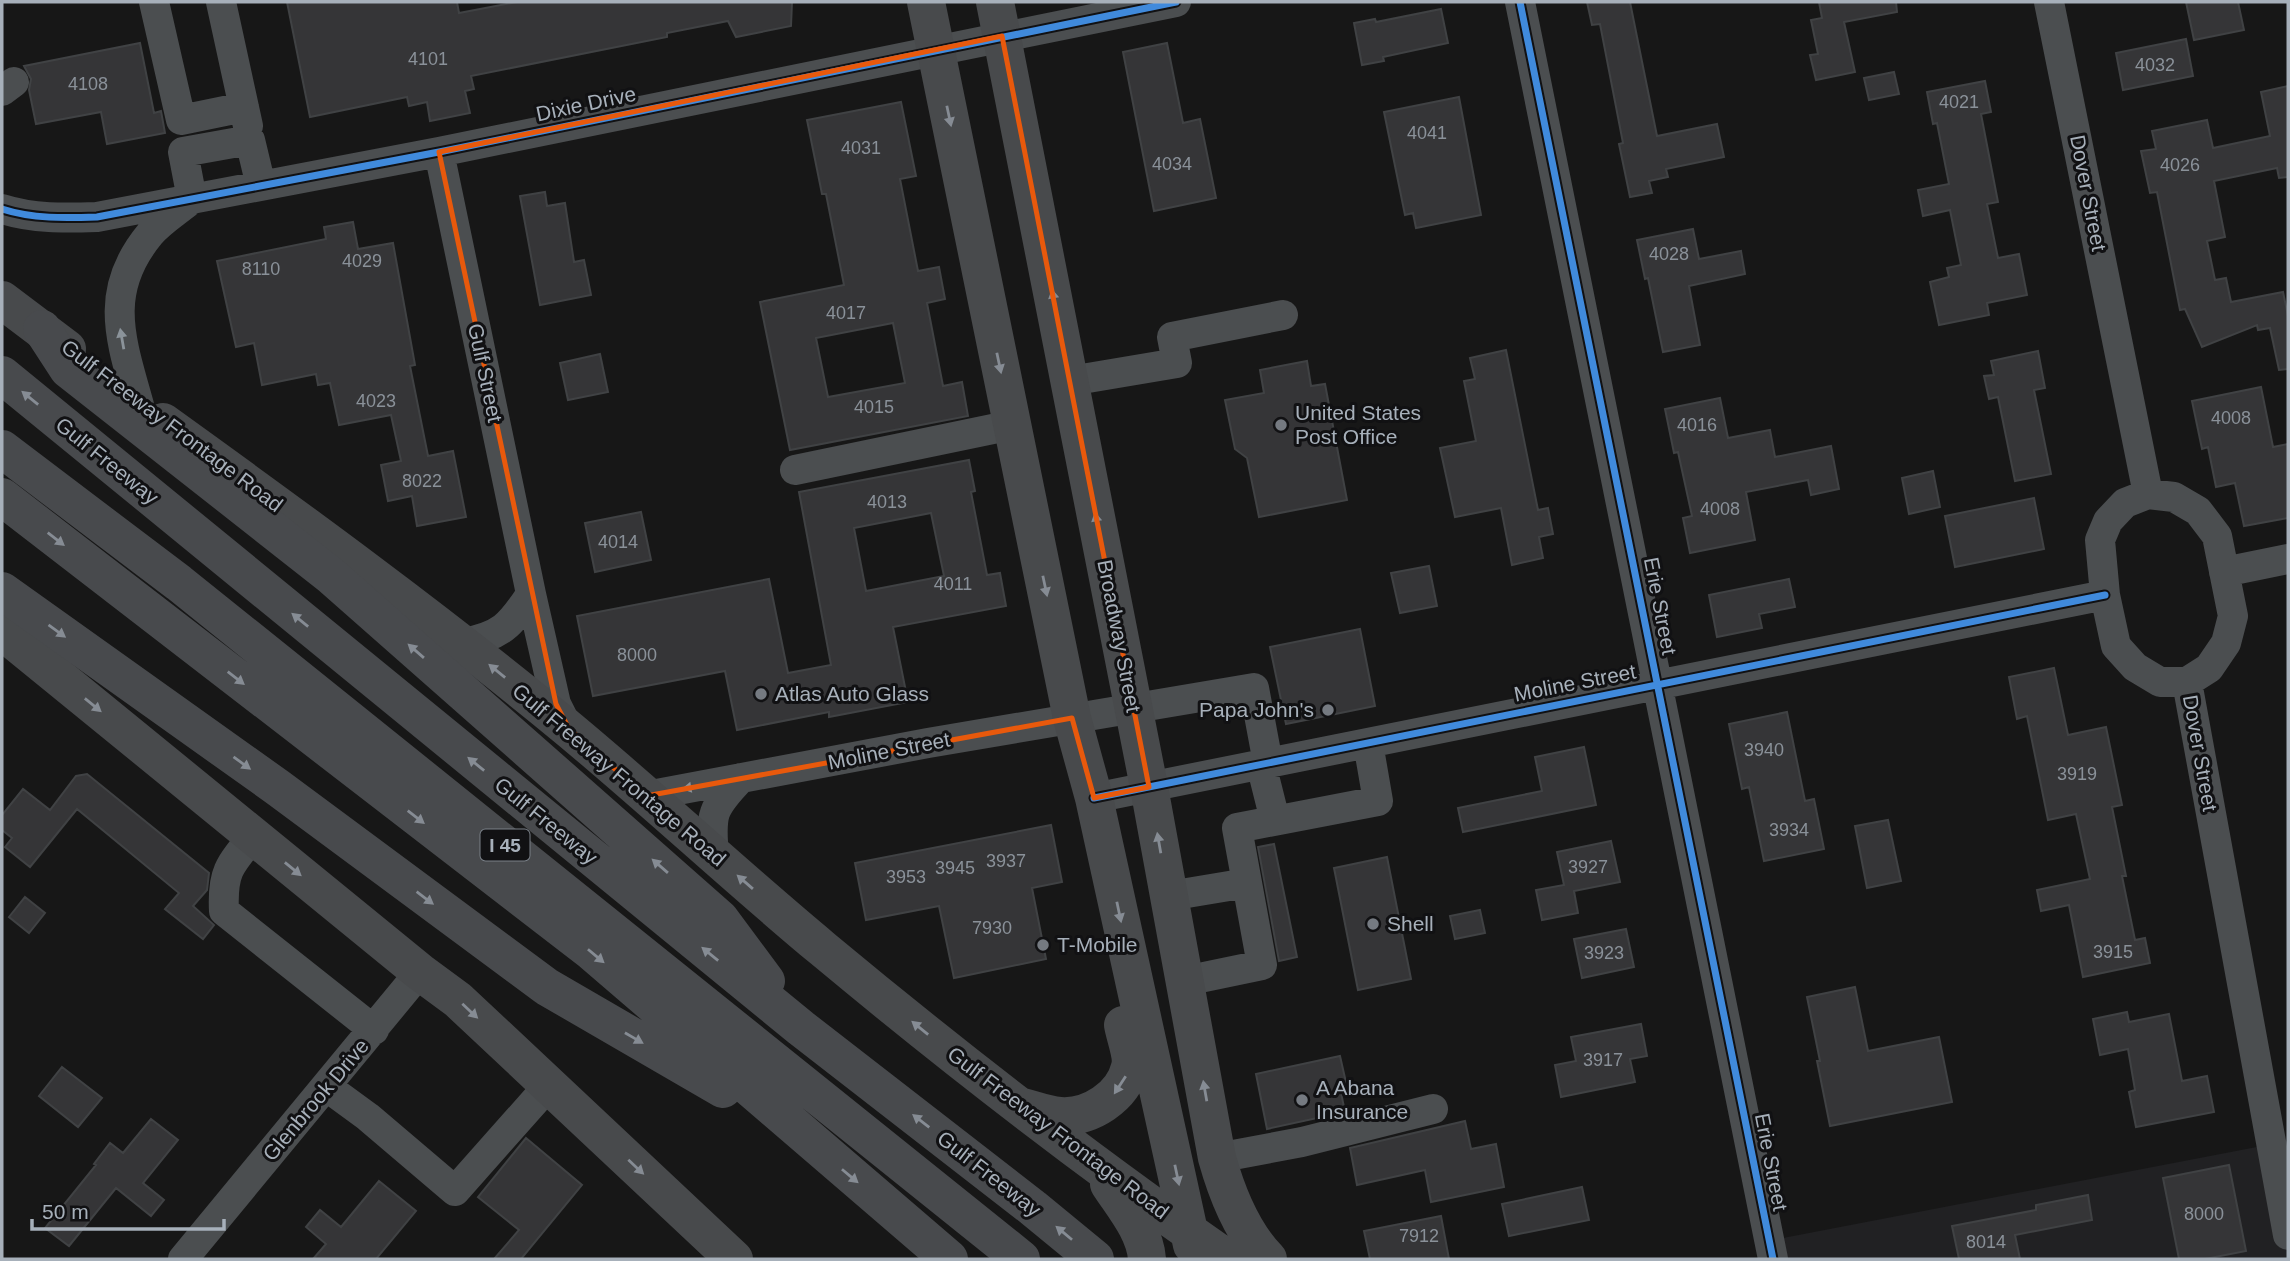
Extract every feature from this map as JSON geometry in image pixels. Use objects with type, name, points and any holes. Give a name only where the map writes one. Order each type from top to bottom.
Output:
[{"type":"highway","points":[[42,330],[68,369],[330,575],[720,919],[801,1028]]},
{"type":"highway","name":"Gulf Freeway","points":[[2,375],[801,1028],[1096,1259]]},
{"type":"highway","name":"I 45","points":[[2,449],[179,583],[1012,1253]]},
{"type":"highway","name":"I 45","points":[[2,497],[592,953],[949,1259]]},
{"type":"highway","points":[[2,591],[276,787],[547,987],[798,1132]]},
{"type":"main road","points":[[926,2],[1072,718],[1094,798],[1192,1246]]},
{"type":"main road","name":"Broadway Street","points":[[999,19],[1149,787],[1217,1158],[1228,1193],[1253,1243],[1268,1259]]},
{"type":"main road","name":"Gulf Freeway Frontage Road","points":[[2,300],[139,405],[463,643],[569,729],[821,948],[1192,1246],[1228,1259]]},
{"type":"main road","points":[[7,645],[458,1000],[734,1259]]},
{"type":"main road","points":[[1017,1105],[1060,1116],[1084,1112],[1105,1104],[1121,1087],[1131,1065],[1122,1021],[1136,989]]},
{"type":"main road","points":[[1098,1168],[1136,1224],[1147,1259]]},
{"type":"street","points":[[154,2],[181,120],[244,107]]},
{"type":"street","points":[[221,2],[261,186]]},
{"type":"street","name":"Dixie Drive","points":[[2,209],[17,214],[62,218],[97,217],[439,152],[935,49],[999,19],[1177,2]]},
{"type":"street","name":"Erie Street","points":[[1520,2],[1773,1259]]},
{"type":"street","name":"Dover Street","points":[[2049,2],[2148,494],[2174,497],[2198,511],[2217,536],[2233,616],[2227,643],[2209,668],[2188,682],[2288,1235]]},
{"type":"street","points":[[139,405],[118,314],[121,288],[133,260],[151,232],[192,199],[183,152],[250,140]]},
{"type":"street","name":"Gulf Street","points":[[439,152],[531,594],[556,704],[569,729]]},
{"type":"street","points":[[1070,381],[1177,363],[1172,337],[1283,315]]},
{"type":"street","points":[[796,470],[1012,425]]},
{"type":"street","points":[[2148,494],[2125,503],[2108,521],[2100,540],[2105,595],[2116,646],[2135,667],[2160,682],[2188,682]]},
{"type":"street","points":[[2224,572],[2288,559]]},
{"type":"street","points":[[463,643],[487,639],[502,629],[516,617],[531,594]]},
{"type":"street","name":"Moline Street","points":[[1094,798],[2105,595]]},
{"type":"street","name":"Moline Street","points":[[646,796],[1072,718],[1254,688],[1265,763]]},
{"type":"street","points":[[1185,981],[1262,965],[1237,828],[1378,801],[1368,743]]},
{"type":"street","points":[[1265,763],[1275,820]]},
{"type":"street","points":[[714,855],[711,828],[714,813],[722,798],[741,778]]},
{"type":"street","points":[[253,836],[232,862],[223,886],[224,911],[374,1030]]},
{"type":"street","points":[[1169,895],[1247,883]]},
{"type":"street","name":"Glenbrook Drive","points":[[183,1259],[420,972]]},
{"type":"street","points":[[327,1087],[368,1117],[455,1191],[549,1085]]},
{"type":"street","points":[[1217,1158],[1302,1142],[1433,1109]]},
{"type":"highlighted area","points":[[1002,36],[1149,787],[1094,798],[1072,718],[646,796],[569,729],[556,704],[531,594],[439,152]]},
{"type":"shaded area","points":[[2288,1141],[2288,1259],[1788,1259],[1783,1238]]},
{"type":"building","points":[[287,2],[457,2],[459,13],[517,2],[792,2],[791,26],[736,37],[728,21],[667,33],[667,37],[471,76],[474,89],[465,91],[470,113],[430,121],[427,102],[409,106],[407,97],[310,117]]},
{"type":"building","points":[[1587,2],[1630,2],[1657,136],[1717,124],[1724,157],[1666,169],[1668,177],[1649,181],[1652,193],[1630,197],[1619,144],[1623,143],[1600,24],[1592,25]]},
{"type":"building","points":[[1819,2],[1896,2],[1897,12],[1844,22],[1855,72],[1816,80],[1810,55],[1818,54],[1811,20],[1822,18]]},
{"type":"building","points":[[2186,2],[2238,2],[2244,30],[2194,40]]},
{"type":"building","points":[[1441,9],[1448,43],[1383,57],[1384,61],[1362,65],[1354,23],[1375,19],[1376,22]]},
{"type":"building","points":[[2186,39],[2193,76],[2123,90],[2116,53]]},
{"type":"building","points":[[140,43],[154,113],[161,111],[165,133],[107,144],[101,112],[36,124],[29,90],[31,79],[24,66]]},
{"type":"building","points":[[1167,43],[1183,123],[1200,119],[1216,198],[1154,211],[1123,52]]},
{"type":"building","points":[[1894,72],[1899,94],[1869,100],[1864,78]]},
{"type":"building","points":[[1985,81],[1991,112],[1981,114],[1998,202],[1987,204],[1998,258],[2019,254],[2027,295],[1987,303],[1989,315],[1939,325],[1930,282],[1949,277],[1947,268],[1961,265],[1950,210],[1923,216],[1918,190],[1949,184],[1937,123],[1933,124],[1927,92]]},
{"type":"building","points":[[2288,86],[2288,177],[2279,178],[2277,168],[2214,181],[2225,237],[2207,241],[2215,280],[2226,278],[2231,302],[2283,292],[2288,316],[2288,369],[2279,370],[2270,328],[2258,330],[2257,325],[2202,347],[2185,309],[2180,310],[2157,192],[2150,193],[2141,151],[2156,149],[2152,131],[2207,120],[2213,148],[2270,136],[2261,92]]},
{"type":"building","points":[[1459,97],[1481,215],[1416,228],[1413,213],[1405,215],[1384,112]]},
{"type":"building","points":[[901,102],[916,176],[900,179],[918,271],[939,267],[945,299],[927,303],[943,386],[962,382],[968,416],[790,450],[760,302],[844,285],[826,194],[822,194],[807,120]],"holes":[[[893,323],[905,383],[828,397],[816,338]]]},
{"type":"building","points":[[545,192],[547,206],[565,203],[574,262],[584,260],[591,295],[540,305],[520,196]]},
{"type":"building","points":[[353,222],[358,249],[393,243],[415,365],[410,366],[428,456],[453,451],[466,517],[417,526],[412,496],[388,501],[381,465],[401,461],[391,415],[339,425],[330,383],[318,385],[316,374],[262,385],[254,343],[236,347],[217,261],[326,239],[324,227]]},
{"type":"building","points":[[1693,229],[1699,259],[1741,251],[1745,274],[1689,286],[1700,345],[1663,352],[1648,278],[1645,279],[1637,240]]},
{"type":"building","points":[[1506,350],[1538,510],[1548,508],[1553,534],[1539,537],[1543,558],[1512,565],[1501,508],[1455,517],[1440,448],[1476,441],[1464,381],[1475,379],[1470,358]]},
{"type":"building","points":[[2038,351],[2045,388],[2034,390],[2051,474],[2015,481],[1998,397],[1989,399],[1984,376],[1994,375],[1991,361]]},
{"type":"building","points":[[600,354],[608,392],[568,400],[560,363]]},
{"type":"building","name":"United States Post Office","points":[[1307,361],[1311,386],[1325,384],[1347,500],[1259,517],[1247,458],[1235,449],[1225,400],[1264,393],[1260,370]]},
{"type":"building","points":[[2261,387],[2273,447],[2288,444],[2288,518],[2244,526],[2235,483],[2216,487],[2208,447],[2202,449],[2192,401]]},
{"type":"building","points":[[1720,398],[1728,438],[1770,430],[1775,457],[1831,446],[1839,489],[1811,495],[1808,480],[1746,492],[1755,540],[1690,553],[1683,518],[1692,516],[1665,409]]},
{"type":"building","points":[[969,460],[975,491],[971,492],[987,575],[1000,573],[1006,606],[893,627],[908,702],[829,717],[829,712],[737,730],[725,671],[593,696],[577,616],[769,579],[788,673],[831,665],[799,492]],"holes":[[[931,513],[944,576],[866,591],[854,528]]]},
{"type":"building","points":[[1933,471],[1940,507],[1909,514],[1902,478]]},
{"type":"building","points":[[2034,498],[2044,549],[1955,567],[1945,516]]},
{"type":"building","points":[[641,512],[651,560],[595,572],[585,523]]},
{"type":"building","points":[[1429,566],[1437,606],[1400,613],[1391,573]]},
{"type":"building","points":[[1789,579],[1795,607],[1759,614],[1762,628],[1717,637],[1709,595]]},
{"type":"building","points":[[1360,629],[1375,706],[1286,724],[1270,647]]},
{"type":"building","points":[[2054,668],[2068,735],[2106,727],[2122,805],[2112,807],[2126,876],[2122,876],[2135,940],[2145,938],[2150,963],[2083,977],[2069,905],[2041,911],[2037,890],[2090,879],[2076,814],[2048,820],[2027,716],[2017,719],[2009,677]]},
{"type":"building","points":[[1787,712],[1805,801],[1814,799],[1824,849],[1764,861],[1749,787],[1742,789],[1729,724]]},
{"type":"building","points":[[1584,747],[1596,805],[1463,832],[1458,808],[1542,791],[1535,757]]},
{"type":"building","points":[[87,774],[209,873],[207,890],[193,906],[214,925],[203,939],[165,909],[179,893],[77,809],[30,867],[5,847],[12,838],[2,830],[2,815],[23,789],[50,810],[76,776]]},
{"type":"building","points":[[1888,820],[1901,881],[1867,888],[1855,826]]},
{"type":"building","points":[[1051,825],[1062,882],[1032,888],[1046,959],[954,978],[939,906],[866,920],[855,863]]},
{"type":"building","points":[[1611,841],[1620,882],[1574,891],[1578,913],[1542,920],[1536,890],[1564,885],[1557,852]]},
{"type":"building","points":[[1274,844],[1297,957],[1279,961],[1258,847]]},
{"type":"building","name":"Shell","points":[[1387,857],[1411,979],[1358,990],[1334,868]]},
{"type":"building","points":[[25,897],[45,913],[29,933],[9,917]]},
{"type":"building","points":[[1480,910],[1485,933],[1455,939],[1450,916]]},
{"type":"building","points":[[1626,929],[1634,967],[1582,978],[1574,939]]},
{"type":"building","points":[[1855,987],[1868,1051],[1939,1037],[1952,1102],[1830,1126],[1807,997]]},
{"type":"building","points":[[2127,1012],[2129,1022],[2169,1014],[2182,1081],[2207,1076],[2214,1112],[2136,1127],[2129,1092],[2135,1090],[2128,1049],[2100,1055],[2093,1019]]},
{"type":"building","points":[[1641,1024],[1647,1056],[1630,1059],[1635,1082],[1561,1097],[1555,1065],[1576,1061],[1571,1037]]},
{"type":"building","name":"A Abana Insurance","points":[[1340,1056],[1347,1087],[1340,1088],[1345,1112],[1267,1129],[1256,1074]]},
{"type":"building","points":[[62,1067],[102,1098],[78,1127],[39,1096]]},
{"type":"building","points":[[151,1119],[178,1140],[143,1183],[164,1200],[151,1216],[116,1188],[69,1246],[45,1228],[96,1165],[94,1164],[110,1143],[123,1153]]},
{"type":"building","points":[[1465,1121],[1471,1149],[1496,1144],[1504,1187],[1431,1202],[1425,1170],[1357,1185],[1350,1148]]},
{"type":"building","points":[[526,1138],[582,1185],[521,1259],[494,1259],[519,1230],[478,1197]]},
{"type":"building","points":[[2229,1165],[2246,1251],[2205,1259],[2179,1259],[2163,1178]]},
{"type":"building","points":[[379,1181],[416,1211],[376,1259],[313,1259],[326,1244],[306,1227],[320,1210],[341,1227]]},
{"type":"building","points":[[1582,1187],[1589,1220],[1509,1236],[1502,1204]]},
{"type":"building","points":[[2088,1195],[2092,1220],[2015,1235],[2020,1259],[1959,1259],[1952,1226],[2036,1210],[2036,1205]]},
{"type":"building","points":[[1441,1216],[1449,1259],[1370,1259],[1364,1231]]},
{"type":"cycle path","points":[[2,209],[37,216],[97,217],[439,152],[1176,2]]},
{"type":"cycle path","points":[[1520,2],[1773,1259]]},
{"type":"cycle path","points":[[1094,798],[2105,595]]},
{"type":"place","name":"United States Post Office","points":[[1281,425]]},
{"type":"place","name":"Atlas Auto Glass","points":[[761,694]]},
{"type":"place","name":"Papa John's","points":[[1328,710]]},
{"type":"place","name":"Shell","points":[[1373,924]]},
{"type":"place","name":"T-Mobile","points":[[1043,945]]},
{"type":"place","name":"A Abana Insurance","points":[[1302,1100]]}]
